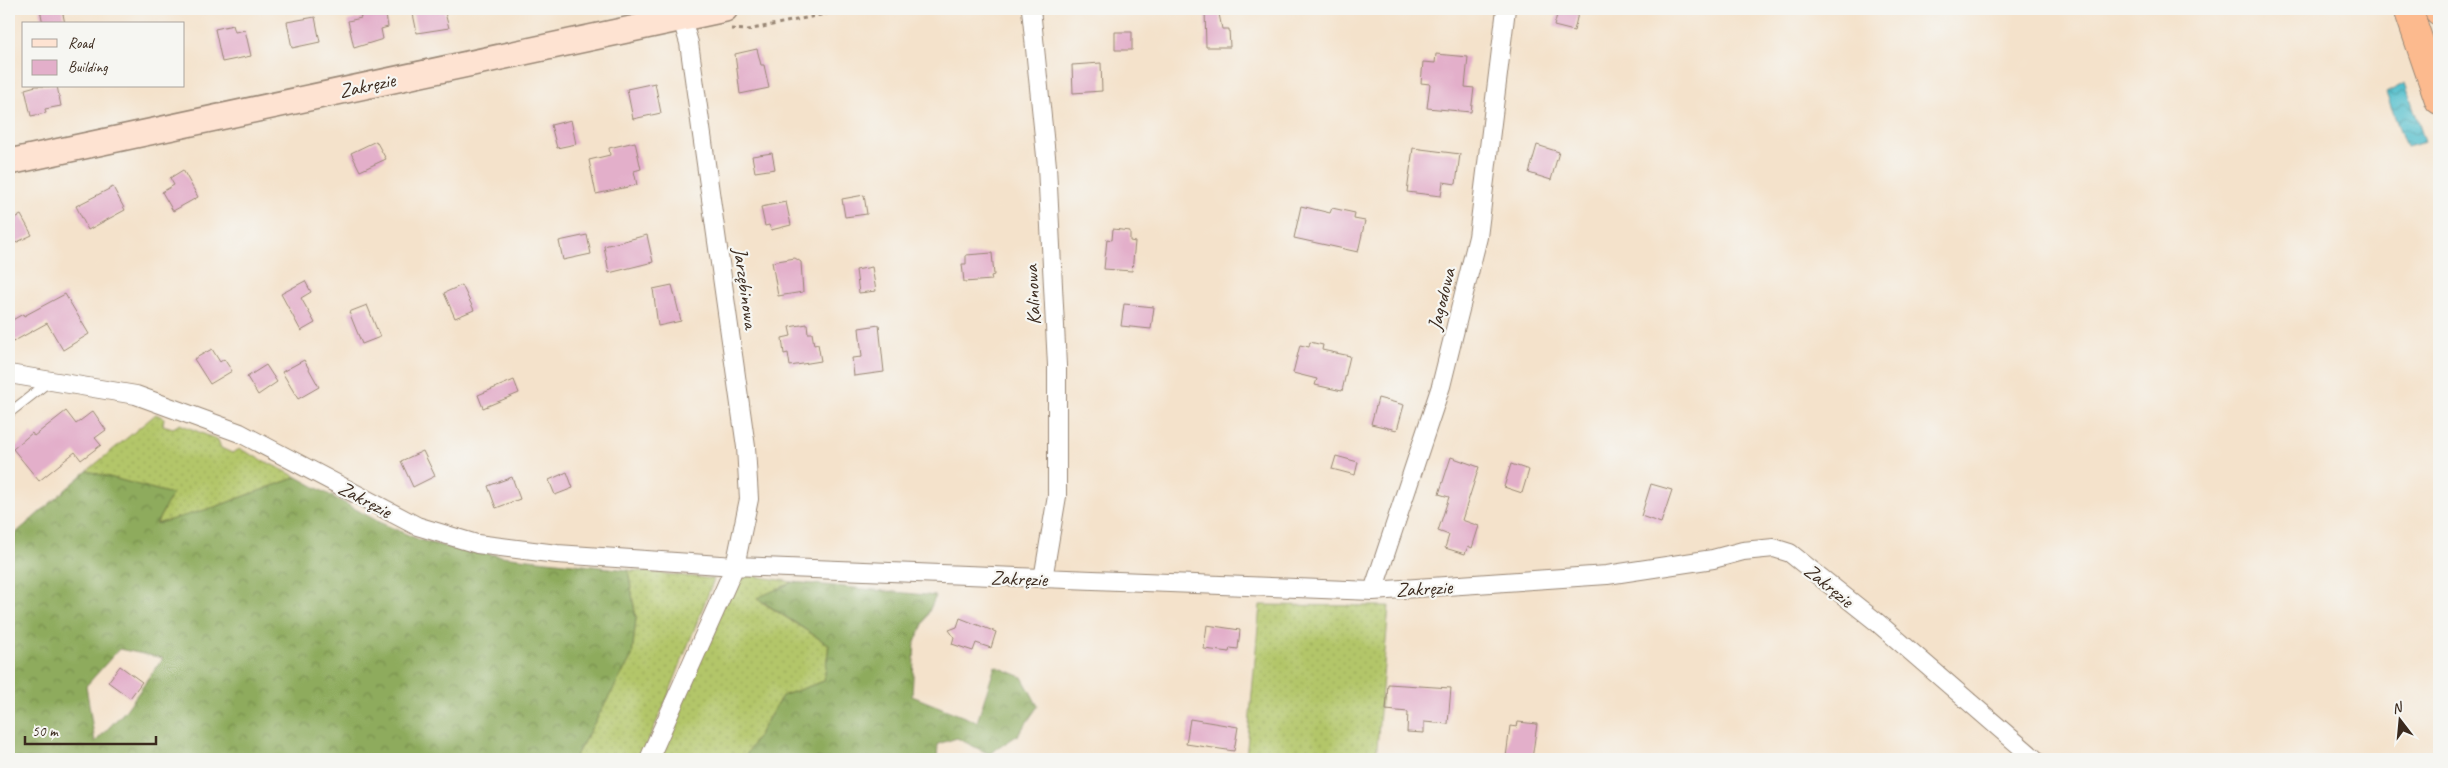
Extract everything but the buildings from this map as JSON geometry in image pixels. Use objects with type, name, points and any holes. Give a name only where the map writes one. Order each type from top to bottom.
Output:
[{"type":"highway","points":[[2408,9],[2439,100]]},
{"type":"street","name":"Kalinowa","points":[[1031,9],[1047,166],[1057,366],[1057,496],[1042,579]]},
{"type":"street","name":"Jagodowa","points":[[1373,591],[1441,386],[1478,237],[1506,9]]},
{"type":"street","name":"Zakręzie","points":[[9,162],[681,13],[726,19]]},
{"type":"street","name":"Jarzębinowa","points":[[681,13],[689,43],[746,447],[749,499],[735,566]]},
{"type":"street","name":"Zakręzie","points":[[9,374],[136,395],[240,433],[417,526],[477,544],[557,554],[735,566],[1373,591],[1607,575],[1712,559],[1743,551],[1774,548],[1790,553],[1870,617],[2035,759]]},
{"type":"street","points":[[649,759],[735,566]]},
{"type":"lane","points":[[9,413],[50,381]]},
{"type":"path","points":[[726,19],[748,30],[849,9]]},
{"type":"green space","points":[[156,414],[164,418],[163,425],[173,428],[180,424],[218,440],[221,448],[232,453],[240,449],[297,477],[215,507],[156,525],[171,494],[87,471]]},
{"type":"green space","points":[[87,471],[172,494],[156,524],[215,507],[297,477],[381,523],[420,540],[451,548],[502,556],[628,570],[636,618],[632,656],[574,759],[9,759],[9,539]],"holes":[[[119,649],[163,658],[126,710],[95,742],[86,686]]]},
{"type":"green space","points":[[628,570],[714,579],[666,701],[640,759],[574,759],[632,656],[636,618]]},
{"type":"green space","points":[[734,573],[793,582],[757,599],[829,645],[824,681],[782,696],[744,759],[655,759]]},
{"type":"green space","points":[[793,582],[936,596],[915,642],[912,696],[977,722],[995,666],[1022,677],[1038,706],[1018,735],[989,754],[957,738],[938,744],[937,759],[744,759],[782,696],[824,681],[829,645],[757,598]]},
{"type":"green space","points":[[1260,605],[1389,606],[1376,759],[1246,759]]},
{"type":"water","points":[[2405,83],[2425,142],[2406,147],[2386,93]]}]
